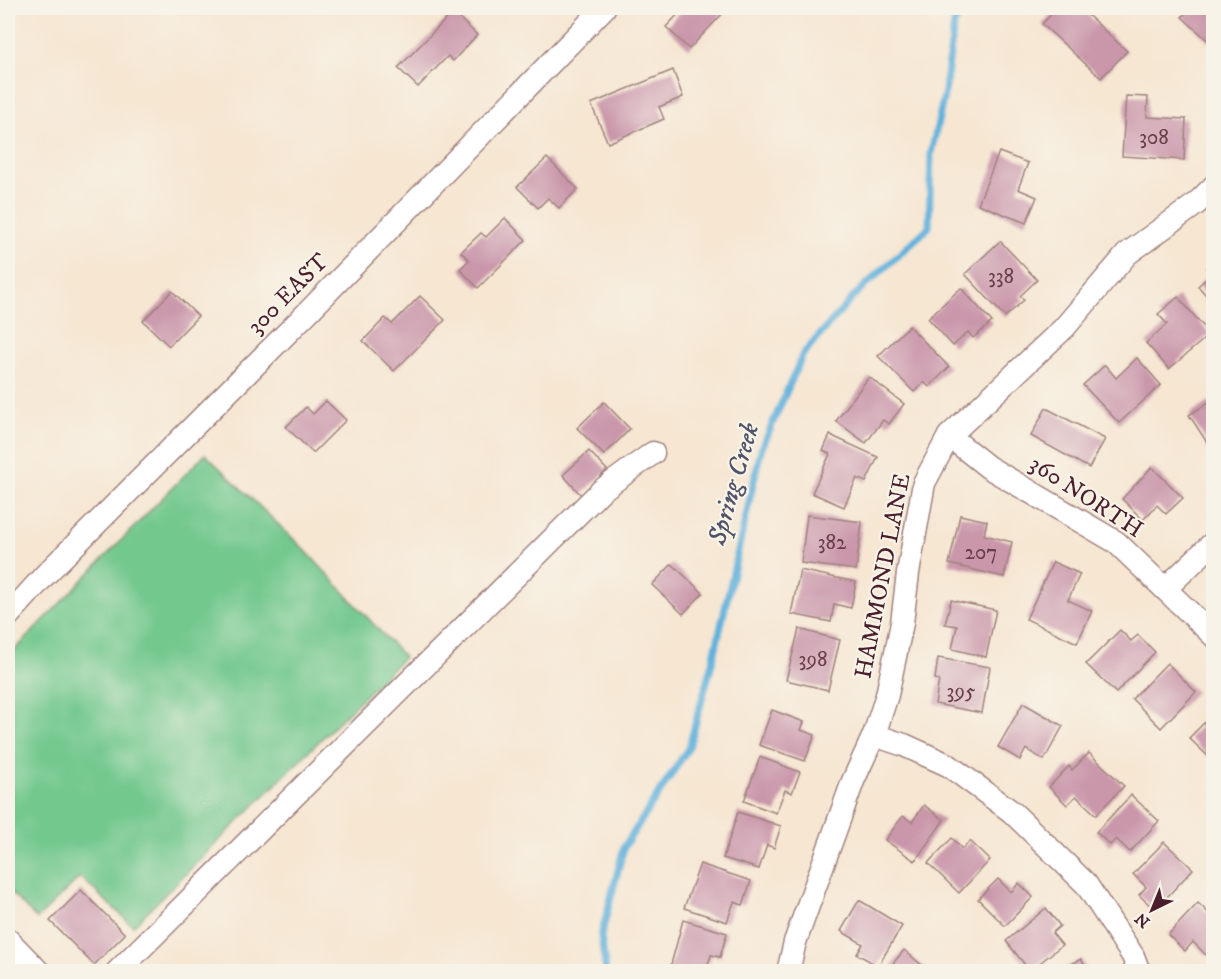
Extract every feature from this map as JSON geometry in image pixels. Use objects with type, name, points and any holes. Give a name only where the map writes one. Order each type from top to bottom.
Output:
[{"type":"street","name":"300 EAST","points":[[8,616],[318,303],[604,8]]},
{"type":"street","name":"HAMMOND LANE","points":[[788,972],[795,942],[853,781],[887,695],[902,623],[908,573],[924,483],[949,436],[1064,328],[1127,254],[1196,204],[1214,186]]},
{"type":"street","name":"360 NORTH","points":[[949,436],[988,467],[1116,542],[1214,636]]},
{"type":"street","points":[[117,972],[602,490],[653,453]]},
{"type":"street","points":[[1165,589],[1214,542]]},
{"type":"street","points":[[873,735],[904,745],[948,765],[1012,812],[1086,884],[1133,956],[1139,972]]},
{"type":"street","points":[[8,940],[39,972]]},
{"type":"green space","points":[[205,454],[305,550],[404,657],[133,926],[80,877],[37,919],[8,890],[8,657]]},
{"type":"building","points":[[684,8],[728,8],[689,49],[666,27]]},
{"type":"building","points":[[1057,8],[1080,8],[1127,51],[1101,78],[1042,24]]},
{"type":"building","points":[[1190,8],[1214,8],[1214,46],[1182,17]]},
{"type":"building","points":[[453,12],[477,35],[453,61],[448,56],[418,87],[398,68]]},
{"type":"building","points":[[673,70],[683,97],[659,107],[664,119],[608,143],[591,104]]},
{"type":"building","points":[[1126,96],[1148,97],[1147,117],[1186,119],[1184,160],[1122,156]]},
{"type":"building","points":[[999,152],[1028,163],[1018,189],[1037,197],[1026,223],[978,204]]},
{"type":"building","points":[[547,158],[578,189],[559,208],[548,198],[538,208],[517,187]]},
{"type":"building","points":[[505,218],[526,240],[478,288],[460,269],[469,260],[461,252],[481,233],[486,237]]},
{"type":"building","points":[[1000,241],[1037,280],[1020,296],[1024,300],[1005,317],[965,274]]},
{"type":"building","points":[[1214,262],[1214,304],[1198,286],[1211,274],[1206,268]]},
{"type":"building","points":[[961,288],[992,322],[973,338],[968,332],[953,346],[928,318]]},
{"type":"building","points":[[172,291],[198,316],[169,346],[143,321]]},
{"type":"building","points":[[420,296],[445,320],[394,371],[363,341],[385,318],[392,324]]},
{"type":"building","points":[[1178,297],[1210,334],[1169,369],[1146,343],[1167,324],[1158,314]]},
{"type":"building","points":[[909,326],[949,367],[929,387],[924,382],[914,392],[878,356]]},
{"type":"building","points":[[1137,358],[1161,385],[1119,423],[1083,385],[1105,365],[1116,378]]},
{"type":"building","points":[[869,377],[904,404],[889,424],[883,420],[866,443],[836,421]]},
{"type":"building","points":[[1214,399],[1214,453],[1189,415]]},
{"type":"building","points":[[326,401],[346,420],[313,453],[286,427],[306,407],[313,414]]},
{"type":"building","points":[[604,402],[630,429],[604,455],[577,428]]},
{"type":"building","points":[[1046,408],[1105,439],[1089,468],[1031,436]]},
{"type":"building","points":[[830,435],[878,457],[866,482],[857,478],[844,507],[812,493],[830,454],[823,451]]},
{"type":"building","points":[[589,451],[607,470],[581,495],[563,475]]},
{"type":"building","points":[[1152,467],[1183,498],[1166,514],[1157,505],[1143,520],[1122,499]]},
{"type":"building","points":[[807,515],[862,522],[856,570],[801,563]]},
{"type":"building","points":[[960,515],[987,521],[984,535],[1012,542],[1004,577],[949,564]]},
{"type":"building","points":[[1053,562],[1080,574],[1068,600],[1092,611],[1077,643],[1026,619]]},
{"type":"building","points":[[672,564],[703,593],[683,614],[652,585]]},
{"type":"building","points":[[800,570],[856,582],[851,608],[834,604],[831,622],[791,614]]},
{"type":"building","points":[[951,600],[996,610],[986,657],[952,649],[957,626],[945,624]]},
{"type":"building","points":[[799,629],[840,640],[828,690],[786,680]]},
{"type":"building","points":[[1120,630],[1131,641],[1138,635],[1155,652],[1116,693],[1086,664]]},
{"type":"building","points":[[938,658],[990,667],[982,713],[935,704],[939,680],[935,679]]},
{"type":"building","points":[[1167,663],[1196,692],[1161,728],[1132,699]]},
{"type":"building","points":[[1023,703],[1063,726],[1044,760],[1026,749],[1020,760],[998,747]]},
{"type":"building","points":[[772,710],[804,722],[801,730],[815,735],[805,761],[759,745]]},
{"type":"building","points":[[1211,716],[1214,718],[1214,762],[1189,738]]},
{"type":"building","points":[[1089,753],[1124,786],[1096,815],[1076,796],[1067,805],[1049,787],[1069,766],[1072,770]]},
{"type":"building","points":[[760,757],[800,772],[792,793],[785,790],[776,813],[744,801]]},
{"type":"building","points":[[1131,795],[1159,821],[1130,852],[1116,839],[1110,845],[1096,832]]},
{"type":"building","points":[[924,805],[944,820],[915,861],[885,840],[903,816],[912,822]]},
{"type":"building","points":[[738,812],[781,826],[774,848],[767,845],[759,869],[723,858]]},
{"type":"building","points":[[952,838],[962,849],[970,841],[990,860],[959,893],[928,863]]},
{"type":"building","points":[[1164,842],[1193,869],[1155,910],[1139,895],[1146,887],[1133,874]]},
{"type":"building","points":[[700,864],[751,881],[743,905],[734,902],[727,922],[684,908]]},
{"type":"building","points":[[998,879],[1011,892],[1019,883],[1033,897],[1005,926],[978,899]]},
{"type":"building","points":[[81,890],[125,934],[94,965],[50,921]]},
{"type":"building","points":[[859,900],[902,926],[878,966],[857,954],[863,944],[841,931]]},
{"type":"building","points":[[1198,903],[1214,918],[1214,947],[1206,955],[1193,942],[1185,951],[1168,935]]},
{"type":"building","points":[[1046,908],[1060,926],[1052,933],[1062,945],[1030,971],[1006,941]]},
{"type":"building","points":[[683,920],[727,933],[720,957],[711,955],[706,972],[669,972]]},
{"type":"building","points":[[904,950],[930,972],[886,972]]},
{"type":"building","points":[[1081,959],[1089,972],[1057,972]]},
{"type":"waterway","name":"Spring Creek","points":[[606,972],[601,936],[624,847],[689,747],[715,652],[761,450],[803,354],[856,294],[929,227],[931,153],[945,91],[954,23],[966,8]]}]
